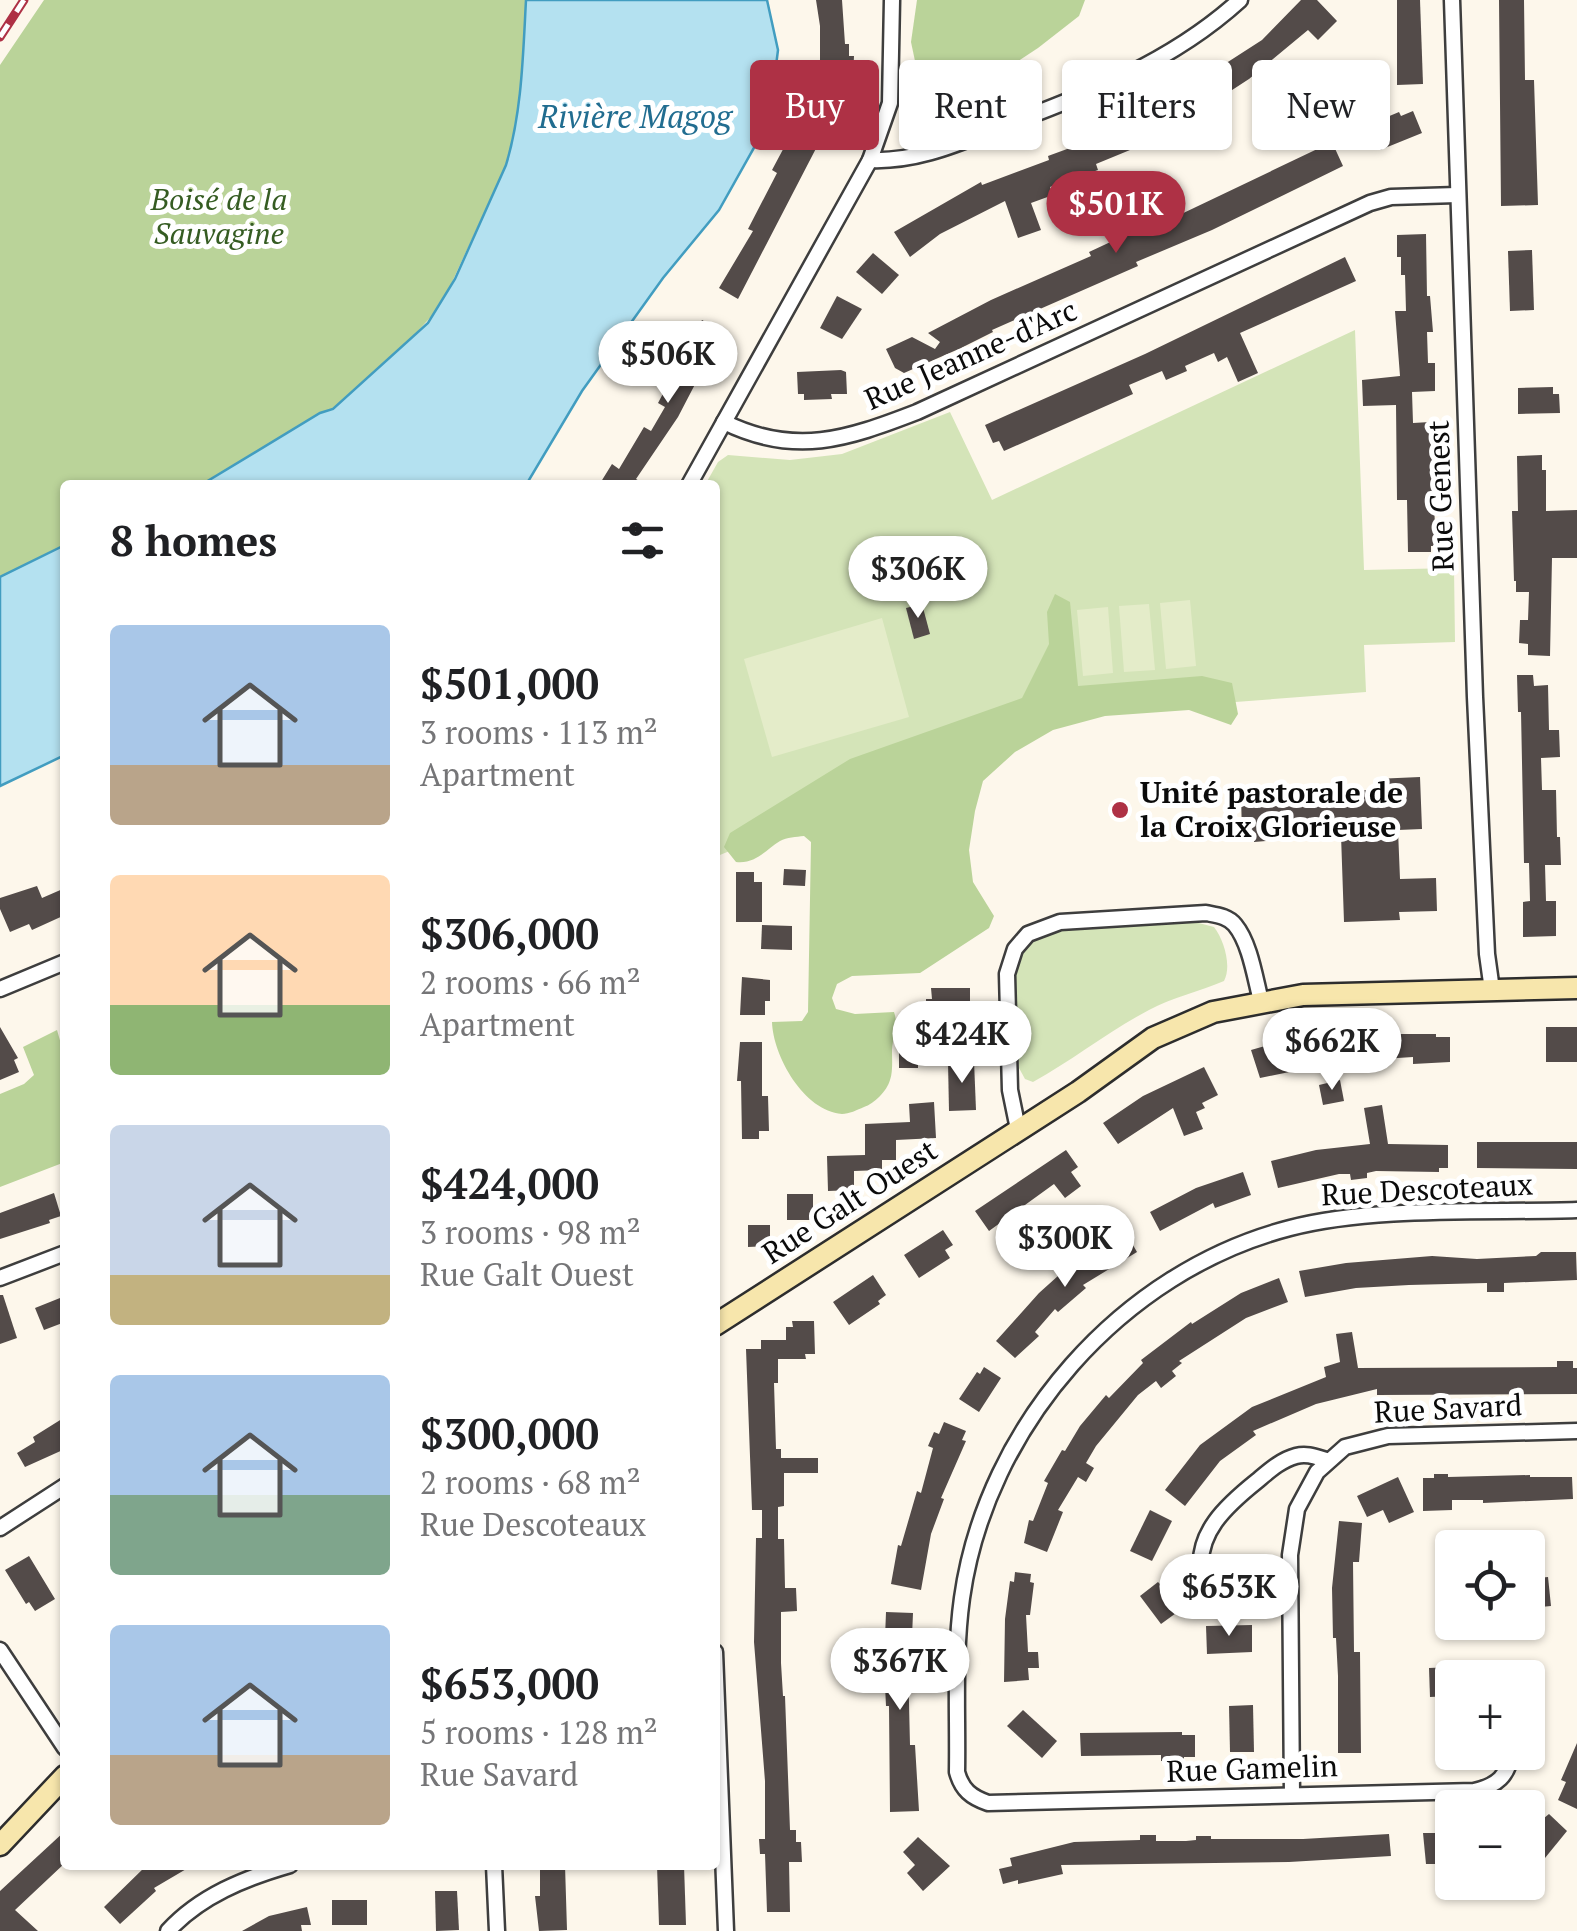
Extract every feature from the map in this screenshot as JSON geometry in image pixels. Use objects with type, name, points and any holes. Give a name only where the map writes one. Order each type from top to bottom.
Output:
[{"type":"street","points":[[692,480],[870,160],[890,103],[892,0]]},
{"type":"street","points":[[870,160],[924,156],[1091,93],[1160,60],[1214,24],[1240,0]]},
{"type":"street","name":"Rue Genest","points":[[1452,0],[1476,697],[1492,990]]},
{"type":"street","name":"Rue Jeanne-d'Arc","points":[[724,422],[768,440],[821,442],[861,434],[917,412],[1370,202],[1390,197],[1458,195]]},
{"type":"street","points":[[1018,1129],[1010,1090],[1007,974],[1015,949],[1028,934],[1060,922],[1206,913],[1222,916],[1234,924],[1243,942],[1261,1001]]},
{"type":"street","points":[[0,989],[60,964]]},
{"type":"street","name":"Rue Galt Ouest","points":[[720,1321],[1154,1038],[1213,1012],[1303,996],[1577,988]]},
{"type":"street","name":"Rue Descoteaux","points":[[974,1798],[960,1786],[957,1772],[962,1598],[974,1543],[992,1490],[1015,1443],[1072,1363],[1117,1321],[1170,1281],[1229,1248],[1276,1232],[1342,1218],[1577,1210]]},
{"type":"street","points":[[0,1278],[60,1256]]},
{"type":"street","name":"Rue Savard","points":[[1289,1588],[1242,1593],[1214,1589],[1202,1576],[1202,1548],[1218,1516],[1277,1465],[1308,1454],[1326,1460],[1345,1446],[1388,1436],[1577,1431]]},
{"type":"street","points":[[1292,1795],[1290,1554],[1297,1509],[1326,1460]]},
{"type":"street","points":[[0,1528],[60,1489]]},
{"type":"street","points":[[0,1650],[60,1740]]},
{"type":"street","name":"Rue Gamelin","points":[[974,1798],[1004,1805],[1474,1791],[1500,1780],[1507,1770]]},
{"type":"street","points":[[0,1828],[44,1784],[60,1776]]},
{"type":"street","points":[[0,1845],[60,1779]]},
{"type":"street","points":[[720,1779],[726,1931]]},
{"type":"street","points":[[168,1931],[199,1904],[274,1870]]},
{"type":"street","points":[[494,1870],[497,1931]]},
{"type":"green space","name":"Boisé de la Sauvagine","points":[[44,0],[526,0],[519,104],[506,165],[441,306],[403,347],[333,409],[320,413],[209,480],[60,480],[60,547],[0,577],[0,65]]},
{"type":"green space","points":[[917,0],[1085,0],[1079,16],[1020,60],[915,60],[911,42]]},
{"type":"green space","points":[[1355,330],[1364,570],[1454,568],[1455,642],[1364,645],[1366,692],[1063,715],[720,855],[720,480],[708,480],[718,462],[728,455],[790,460],[842,454],[950,412],[992,500]]},
{"type":"green space","points":[[1055,594],[1070,602],[1078,686],[1202,676],[1232,683],[1238,714],[1231,725],[1189,710],[1105,716],[1053,730],[1015,752],[983,781],[969,850],[973,882],[994,916],[989,928],[920,973],[852,976],[837,984],[832,998],[836,1009],[855,1014],[894,1012],[896,1027],[891,1077],[883,1093],[850,1113],[828,1111],[803,1093],[793,1080],[778,1050],[772,1022],[802,1021],[808,1012],[811,842],[804,836],[786,839],[754,859],[736,862],[724,847],[730,833],[850,759],[1022,698],[1049,644],[1047,612]]},
{"type":"green space","points":[[1190,600],[1196,666],[1166,669],[1160,603]]},
{"type":"green space","points":[[1149,604],[1155,670],[1124,672],[1119,606]]},
{"type":"green space","points":[[1108,607],[1113,673],[1083,676],[1077,610]]},
{"type":"green space","points":[[882,618],[909,717],[772,757],[744,659]]},
{"type":"green space","points":[[1195,922],[1214,927],[1221,939],[1227,961],[1224,981],[1158,1005],[1033,1082],[1025,1079],[1019,1068],[1014,976],[1020,955],[1034,938],[1060,929]]},
{"type":"green space","points":[[57,1030],[60,1164],[0,1187],[0,1094],[34,1075],[23,1047]]},
{"type":"water","name":"Rivière Magog","points":[[526,0],[767,0],[778,50],[777,60],[750,60],[753,150],[719,210],[663,278],[582,391],[529,480],[209,480],[320,413],[333,409],[428,323],[455,279],[506,165],[519,104]]},
{"type":"water","points":[[60,547],[60,757],[0,786],[0,577]]},
{"type":"building","points":[[816,0],[842,0],[845,44],[849,44],[849,56],[854,56],[854,60],[820,60]]},
{"type":"building","points":[[1301,0],[1317,0],[1337,21],[1318,40],[1308,30],[1272,60],[1252,60],[1252,77],[1232,90],[1231,60],[1262,40]]},
{"type":"building","points":[[1397,0],[1420,0],[1423,84],[1397,85]]},
{"type":"building","points":[[1499,0],[1524,0],[1525,80],[1534,80],[1538,205],[1501,206]]},
{"type":"building","points":[[1413,111],[1422,133],[1390,146],[1390,116],[1399,112],[1401,116]]},
{"type":"building","points":[[783,150],[815,150],[738,299],[719,288],[753,231],[748,229],[777,173],[772,170]]},
{"type":"building","points":[[1064,150],[1130,150],[1096,164],[1098,170],[1050,187],[1053,195],[1031,203],[1041,230],[1018,238],[1005,201],[940,234],[910,257],[894,232],[981,182],[982,185],[1049,160],[1048,156]]},
{"type":"building","points":[[1315,150],[1336,150],[1343,166],[961,348],[904,373],[895,368],[886,349],[912,337],[935,349],[940,342],[928,333],[1091,256],[1089,252],[1119,238],[1104,205],[1118,199],[1129,226],[1172,209],[1175,217]]},
{"type":"building","points":[[1426,234],[1427,296],[1433,332],[1427,332],[1428,363],[1435,363],[1435,391],[1412,392],[1413,423],[1430,422],[1436,546],[1431,546],[1431,552],[1408,552],[1407,500],[1397,500],[1396,405],[1363,406],[1362,380],[1400,376],[1395,311],[1406,311],[1405,275],[1401,275],[1401,257],[1397,257],[1397,235]]},
{"type":"building","points":[[1532,250],[1534,310],[1510,311],[1508,251]]},
{"type":"building","points":[[873,253],[899,275],[882,294],[856,272]]},
{"type":"building","points":[[1345,257],[1356,281],[1240,333],[1258,373],[1238,382],[1227,357],[1218,362],[1214,353],[1166,380],[1162,371],[1129,385],[1133,394],[1004,451],[999,441],[993,443],[985,425],[1145,354]]},
{"type":"building","points":[[837,296],[862,309],[842,339],[820,328]]},
{"type":"building","points":[[702,320],[723,332],[707,368],[704,367],[638,480],[602,480],[612,464],[619,469],[644,427],[651,431],[665,407],[658,403]]},
{"type":"building","points":[[797,372],[846,372],[847,394],[804,400],[804,394],[798,394]]},
{"type":"building","points":[[1553,387],[1553,394],[1559,394],[1560,413],[1518,414],[1518,388]]},
{"type":"building","points":[[1542,455],[1546,511],[1577,510],[1577,558],[1552,558],[1550,656],[1528,655],[1528,644],[1519,643],[1520,620],[1528,620],[1529,592],[1516,592],[1514,581],[1512,511],[1518,511],[1517,456]]},
{"type":"building","points":[[922,604],[930,634],[914,639],[906,608]]},
{"type":"building","points":[[1517,675],[1533,675],[1534,686],[1548,685],[1549,730],[1559,730],[1560,757],[1541,758],[1542,790],[1556,790],[1560,837],[1561,865],[1545,865],[1546,901],[1556,901],[1556,936],[1523,937],[1523,902],[1530,901],[1529,863],[1524,863]]},
{"type":"building","points":[[1420,777],[1422,829],[1398,830],[1400,879],[1436,878],[1437,911],[1399,912],[1400,920],[1344,922],[1341,835],[1254,842],[1254,837],[1242,838],[1241,792],[1375,790],[1375,779]]},
{"type":"building","points":[[784,869],[806,870],[805,886],[783,885]]},
{"type":"building","points":[[736,872],[754,872],[754,882],[762,882],[762,922],[736,922]]},
{"type":"building","points":[[37,886],[42,898],[60,890],[60,917],[32,930],[29,924],[10,932],[0,909],[0,898]]},
{"type":"building","points":[[762,925],[792,926],[792,950],[761,949]]},
{"type":"building","points":[[742,977],[770,980],[765,1015],[740,1015]]},
{"type":"building","points":[[931,988],[970,988],[970,1025],[926,1026],[926,999],[932,999]]},
{"type":"building","points":[[0,1027],[18,1058],[14,1060],[19,1072],[0,1080]]},
{"type":"building","points":[[1546,1027],[1577,1027],[1577,1062],[1546,1062]]},
{"type":"building","points":[[1379,1030],[1379,1034],[1450,1037],[1450,1062],[1413,1064],[1413,1057],[1335,1062],[1334,1037]]},
{"type":"building","points":[[899,1038],[918,1038],[918,1068],[899,1068]]},
{"type":"building","points":[[740,1042],[762,1042],[762,1096],[768,1096],[769,1131],[759,1131],[759,1139],[742,1139],[741,1081],[737,1081]]},
{"type":"building","points":[[1290,1042],[1299,1070],[1260,1078],[1251,1050]]},
{"type":"building","points":[[974,1061],[976,1110],[949,1111],[948,1062]]},
{"type":"building","points":[[1204,1067],[1218,1095],[1202,1103],[1205,1108],[1196,1112],[1203,1129],[1184,1136],[1173,1108],[1118,1144],[1103,1123],[1143,1096]]},
{"type":"building","points":[[1340,1080],[1344,1101],[1323,1105],[1319,1085]]},
{"type":"building","points":[[934,1102],[936,1138],[896,1140],[896,1160],[882,1160],[882,1170],[854,1171],[854,1190],[828,1191],[827,1156],[865,1155],[865,1124],[910,1122],[909,1104]]},
{"type":"building","points":[[1382,1105],[1388,1144],[1448,1145],[1448,1168],[1439,1168],[1439,1172],[1376,1171],[1367,1173],[1367,1178],[1351,1180],[1350,1174],[1339,1174],[1278,1188],[1271,1161],[1316,1150],[1370,1144],[1364,1108]]},
{"type":"building","points":[[1477,1142],[1577,1142],[1577,1169],[1477,1168]]},
{"type":"building","points":[[1066,1150],[1078,1167],[1071,1172],[1081,1186],[1065,1198],[1054,1184],[989,1231],[975,1211]]},
{"type":"building","points":[[1243,1172],[1251,1195],[1215,1208],[1213,1203],[1160,1231],[1150,1212],[1196,1188]]},
{"type":"building","points":[[54,1193],[60,1216],[0,1239],[0,1213]]},
{"type":"building","points":[[787,1194],[813,1194],[813,1220],[787,1220]]},
{"type":"building","points":[[748,1225],[770,1225],[770,1246],[748,1247]]},
{"type":"building","points":[[1123,1228],[1137,1252],[1083,1285],[1086,1288],[1058,1312],[1055,1309],[1035,1332],[1039,1336],[1015,1358],[996,1341],[1039,1293],[1078,1258]]},
{"type":"building","points":[[943,1230],[953,1245],[945,1250],[950,1258],[919,1278],[904,1255]]},
{"type":"building","points":[[1541,1252],[1576,1252],[1577,1280],[1504,1283],[1504,1292],[1487,1292],[1487,1283],[1356,1288],[1305,1297],[1299,1271],[1432,1256],[1477,1259],[1536,1256]]},
{"type":"building","points":[[873,1275],[886,1295],[878,1301],[880,1304],[849,1325],[833,1302]]},
{"type":"building","points":[[1279,1278],[1288,1302],[1246,1318],[1179,1361],[1182,1363],[1172,1371],[1176,1376],[1161,1388],[1156,1381],[1138,1395],[1096,1446],[1086,1463],[1094,1468],[1086,1482],[1078,1477],[1058,1510],[1063,1512],[1047,1552],[1024,1543],[1029,1520],[1033,1521],[1048,1483],[1044,1481],[1062,1450],[1106,1395],[1109,1398],[1143,1363],[1141,1360],[1191,1322],[1241,1293]]},
{"type":"building","points":[[0,1295],[17,1338],[0,1344]]},
{"type":"building","points":[[60,1298],[60,1324],[44,1330],[35,1308]]},
{"type":"building","points":[[792,1321],[814,1321],[815,1354],[805,1354],[806,1359],[778,1359],[778,1383],[774,1383],[776,1449],[781,1449],[781,1458],[818,1458],[818,1473],[784,1473],[784,1506],[778,1507],[778,1539],[784,1539],[785,1588],[796,1588],[797,1611],[781,1612],[781,1663],[790,1830],[796,1830],[796,1842],[801,1842],[802,1862],[789,1862],[790,1912],[767,1912],[765,1854],[760,1854],[759,1839],[765,1839],[765,1781],[754,1642],[756,1538],[762,1538],[762,1510],[752,1510],[746,1349],[761,1349],[761,1340],[786,1340],[786,1327],[793,1327]]},
{"type":"building","points":[[1352,1332],[1358,1368],[1557,1367],[1557,1361],[1573,1361],[1573,1368],[1577,1368],[1577,1394],[1377,1395],[1377,1389],[1316,1404],[1253,1431],[1256,1435],[1220,1461],[1185,1506],[1165,1490],[1200,1445],[1252,1407],[1326,1377],[1324,1367],[1340,1362],[1336,1334]]},
{"type":"building","points":[[984,1367],[1001,1378],[979,1412],[959,1399]]},
{"type":"building","points":[[60,1420],[60,1451],[25,1467],[17,1453],[35,1442],[33,1437]]},
{"type":"building","points":[[944,1422],[966,1431],[962,1440],[966,1441],[941,1498],[944,1499],[931,1534],[921,1590],[891,1584],[898,1545],[901,1546],[917,1491],[921,1493],[933,1448],[928,1446]]},
{"type":"building","points":[[1434,1474],[1572,1477],[1573,1499],[1483,1503],[1452,1500],[1452,1510],[1423,1511],[1423,1478],[1434,1478]]},
{"type":"building","points":[[1398,1477],[1414,1512],[1389,1523],[1383,1510],[1367,1517],[1357,1496]]},
{"type":"building","points":[[1150,1510],[1172,1521],[1152,1561],[1130,1551]]},
{"type":"building","points":[[1339,1521],[1362,1523],[1359,1562],[1353,1562],[1354,1652],[1360,1652],[1361,1753],[1338,1753],[1332,1588]]},
{"type":"building","points":[[29,1556],[55,1599],[35,1611],[29,1602],[26,1604],[5,1570]]},
{"type":"building","points":[[1015,1572],[1031,1574],[1030,1582],[1034,1583],[1030,1615],[1026,1615],[1028,1652],[1038,1652],[1039,1668],[1028,1668],[1029,1680],[1004,1682],[1005,1619],[1010,1581],[1014,1582]]},
{"type":"building","points":[[1548,1577],[1551,1606],[1545,1607]]},
{"type":"building","points":[[1158,1582],[1183,1608],[1161,1624],[1140,1596]]},
{"type":"building","points":[[886,1612],[913,1613],[908,1661],[910,1745],[915,1745],[919,1811],[890,1812],[889,1706],[884,1664]]},
{"type":"building","points":[[1252,1625],[1252,1652],[1207,1654],[1206,1626]]},
{"type":"building","points":[[1429,1668],[1435,1668],[1435,1697],[1430,1697]]},
{"type":"building","points":[[1253,1705],[1254,1752],[1230,1752],[1229,1706]]},
{"type":"building","points":[[1023,1710],[1057,1741],[1042,1758],[1007,1726]]},
{"type":"building","points":[[1080,1733],[1195,1735],[1195,1757],[1184,1757],[1184,1762],[1161,1761],[1161,1755],[1081,1756]]},
{"type":"building","points":[[1577,1743],[1577,1809],[1558,1800],[1566,1782],[1561,1780]]},
{"type":"building","points":[[1549,1814],[1567,1831],[1545,1858],[1545,1817]]},
{"type":"building","points":[[1423,1833],[1435,1833],[1435,1864],[1426,1864]]},
{"type":"building","points":[[1389,1834],[1391,1856],[1289,1862],[1061,1865],[1063,1874],[1018,1884],[1018,1880],[1003,1884],[999,1869],[1012,1866],[1010,1858],[1074,1842],[1140,1840],[1140,1835],[1156,1835],[1156,1841],[1186,1841],[1196,1840],[1196,1836],[1303,1839]]},
{"type":"building","points":[[60,1836],[60,1868],[15,1910],[38,1931],[0,1931],[0,1891]]},
{"type":"building","points":[[918,1837],[950,1866],[923,1891],[907,1873],[915,1865],[903,1852]]},
{"type":"building","points":[[142,1870],[185,1870],[154,1888],[156,1891],[120,1924],[104,1907]]},
{"type":"building","points":[[540,1870],[565,1870],[567,1930],[539,1931],[535,1896],[540,1896]]},
{"type":"building","points":[[657,1870],[684,1870],[686,1925],[659,1925]]},
{"type":"building","points":[[435,1891],[457,1891],[459,1930],[436,1931]]},
{"type":"building","points":[[332,1900],[367,1900],[367,1925],[332,1925]]},
{"type":"building","points":[[307,1907],[311,1925],[301,1925],[302,1931],[242,1931],[269,1916]]},
{"type":"railway","points":[[0,37],[24,0]]},
{"type":"place","name":"Unité pastorale de la Croix Glorieuse","points":[[1120,810]]}]
